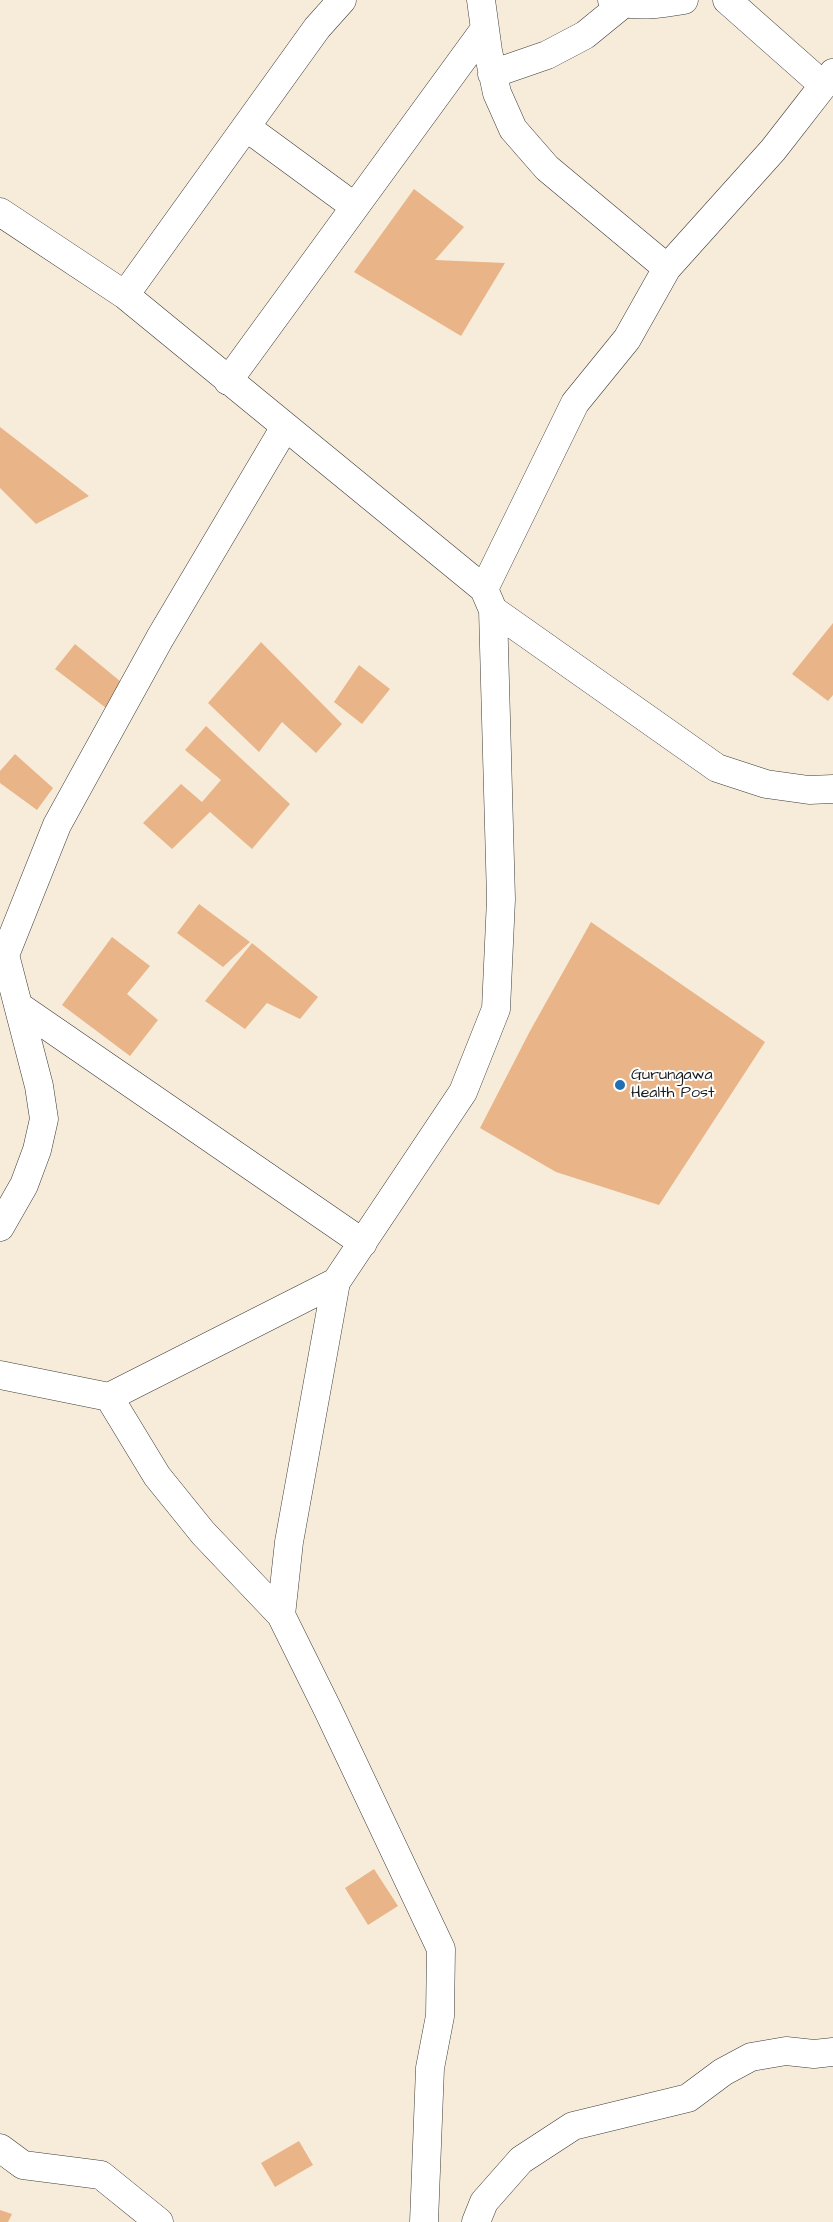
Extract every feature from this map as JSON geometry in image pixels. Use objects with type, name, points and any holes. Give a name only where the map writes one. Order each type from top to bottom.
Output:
[{"type":"street","points":[[125,295],[317,28],[342,0]]},
{"type":"street","points":[[481,0],[492,74],[497,93],[513,129],[547,168],[667,268]]},
{"type":"street","points":[[281,1615],[289,1542],[336,1282],[464,1092],[496,1009],[501,898],[489,600],[575,403],[627,339],[667,268],[773,150],[828,79],[727,0]]},
{"type":"street","points":[[492,74],[547,54],[585,35],[618,2],[670,1]]},
{"type":"street","points":[[228,381],[484,30]]},
{"type":"street","points":[[246,127],[355,207]]},
{"type":"street","points":[[0,212],[125,295],[285,427],[489,600],[717,768],[766,784],[809,790],[833,790]]},
{"type":"street","points":[[0,1227],[24,1185],[37,1150],[44,1119],[39,1086],[20,1007],[2,953],[58,825],[160,638],[285,427]]},
{"type":"street","points":[[20,1007],[363,1243]]},
{"type":"street","points":[[0,1375],[109,1397],[336,1282]]},
{"type":"street","points":[[109,1397],[157,1476],[203,1533],[281,1615],[441,1949],[440,2016],[430,2068],[424,2222]]},
{"type":"street","points":[[476,2222],[484,2202],[521,2160],[573,2126],[688,2098],[723,2072],[751,2057],[786,2051],[814,2054],[833,2052]]},
{"type":"street","points":[[0,2148],[23,2165],[101,2175],[159,2222]]},
{"type":"building","points":[[414,189],[464,227],[435,260],[505,263],[461,336],[354,272]]},
{"type":"building","points":[[0,427],[89,496],[36,524],[0,488]]},
{"type":"building","points":[[833,623],[833,695],[828,701],[792,674]]},
{"type":"building","points":[[261,642],[342,724],[316,753],[282,722],[259,752],[208,703]]},
{"type":"building","points":[[75,644],[126,686],[110,711],[55,669]]},
{"type":"building","points":[[359,665],[390,689],[362,724],[334,702]]},
{"type":"building","points":[[206,726],[290,804],[252,849],[210,812],[172,849],[143,823],[181,784],[202,802],[221,780],[185,750]]},
{"type":"building","points":[[15,754],[53,788],[37,810],[0,783],[0,771]]},
{"type":"building","points":[[199,904],[250,942],[223,967],[177,933]]},
{"type":"building","name":"Gurungawa Health Post","points":[[591,922],[765,1042],[659,1205],[556,1172],[480,1128],[530,1031]]},
{"type":"building","points":[[112,937],[150,966],[127,994],[158,1020],[130,1056],[62,1005]]},
{"type":"building","points":[[252,943],[318,997],[300,1019],[267,1003],[245,1029],[205,1001]]},
{"type":"building","points":[[374,1869],[398,1906],[368,1925],[345,1888]]},
{"type":"building","points":[[299,2141],[313,2165],[275,2187],[261,2163]]},
{"type":"building","points":[[0,2210],[12,2214],[8,2222],[0,2222]]},
{"type":"place","name":"Gurungawa Health Post","points":[[620,1085]]}]
